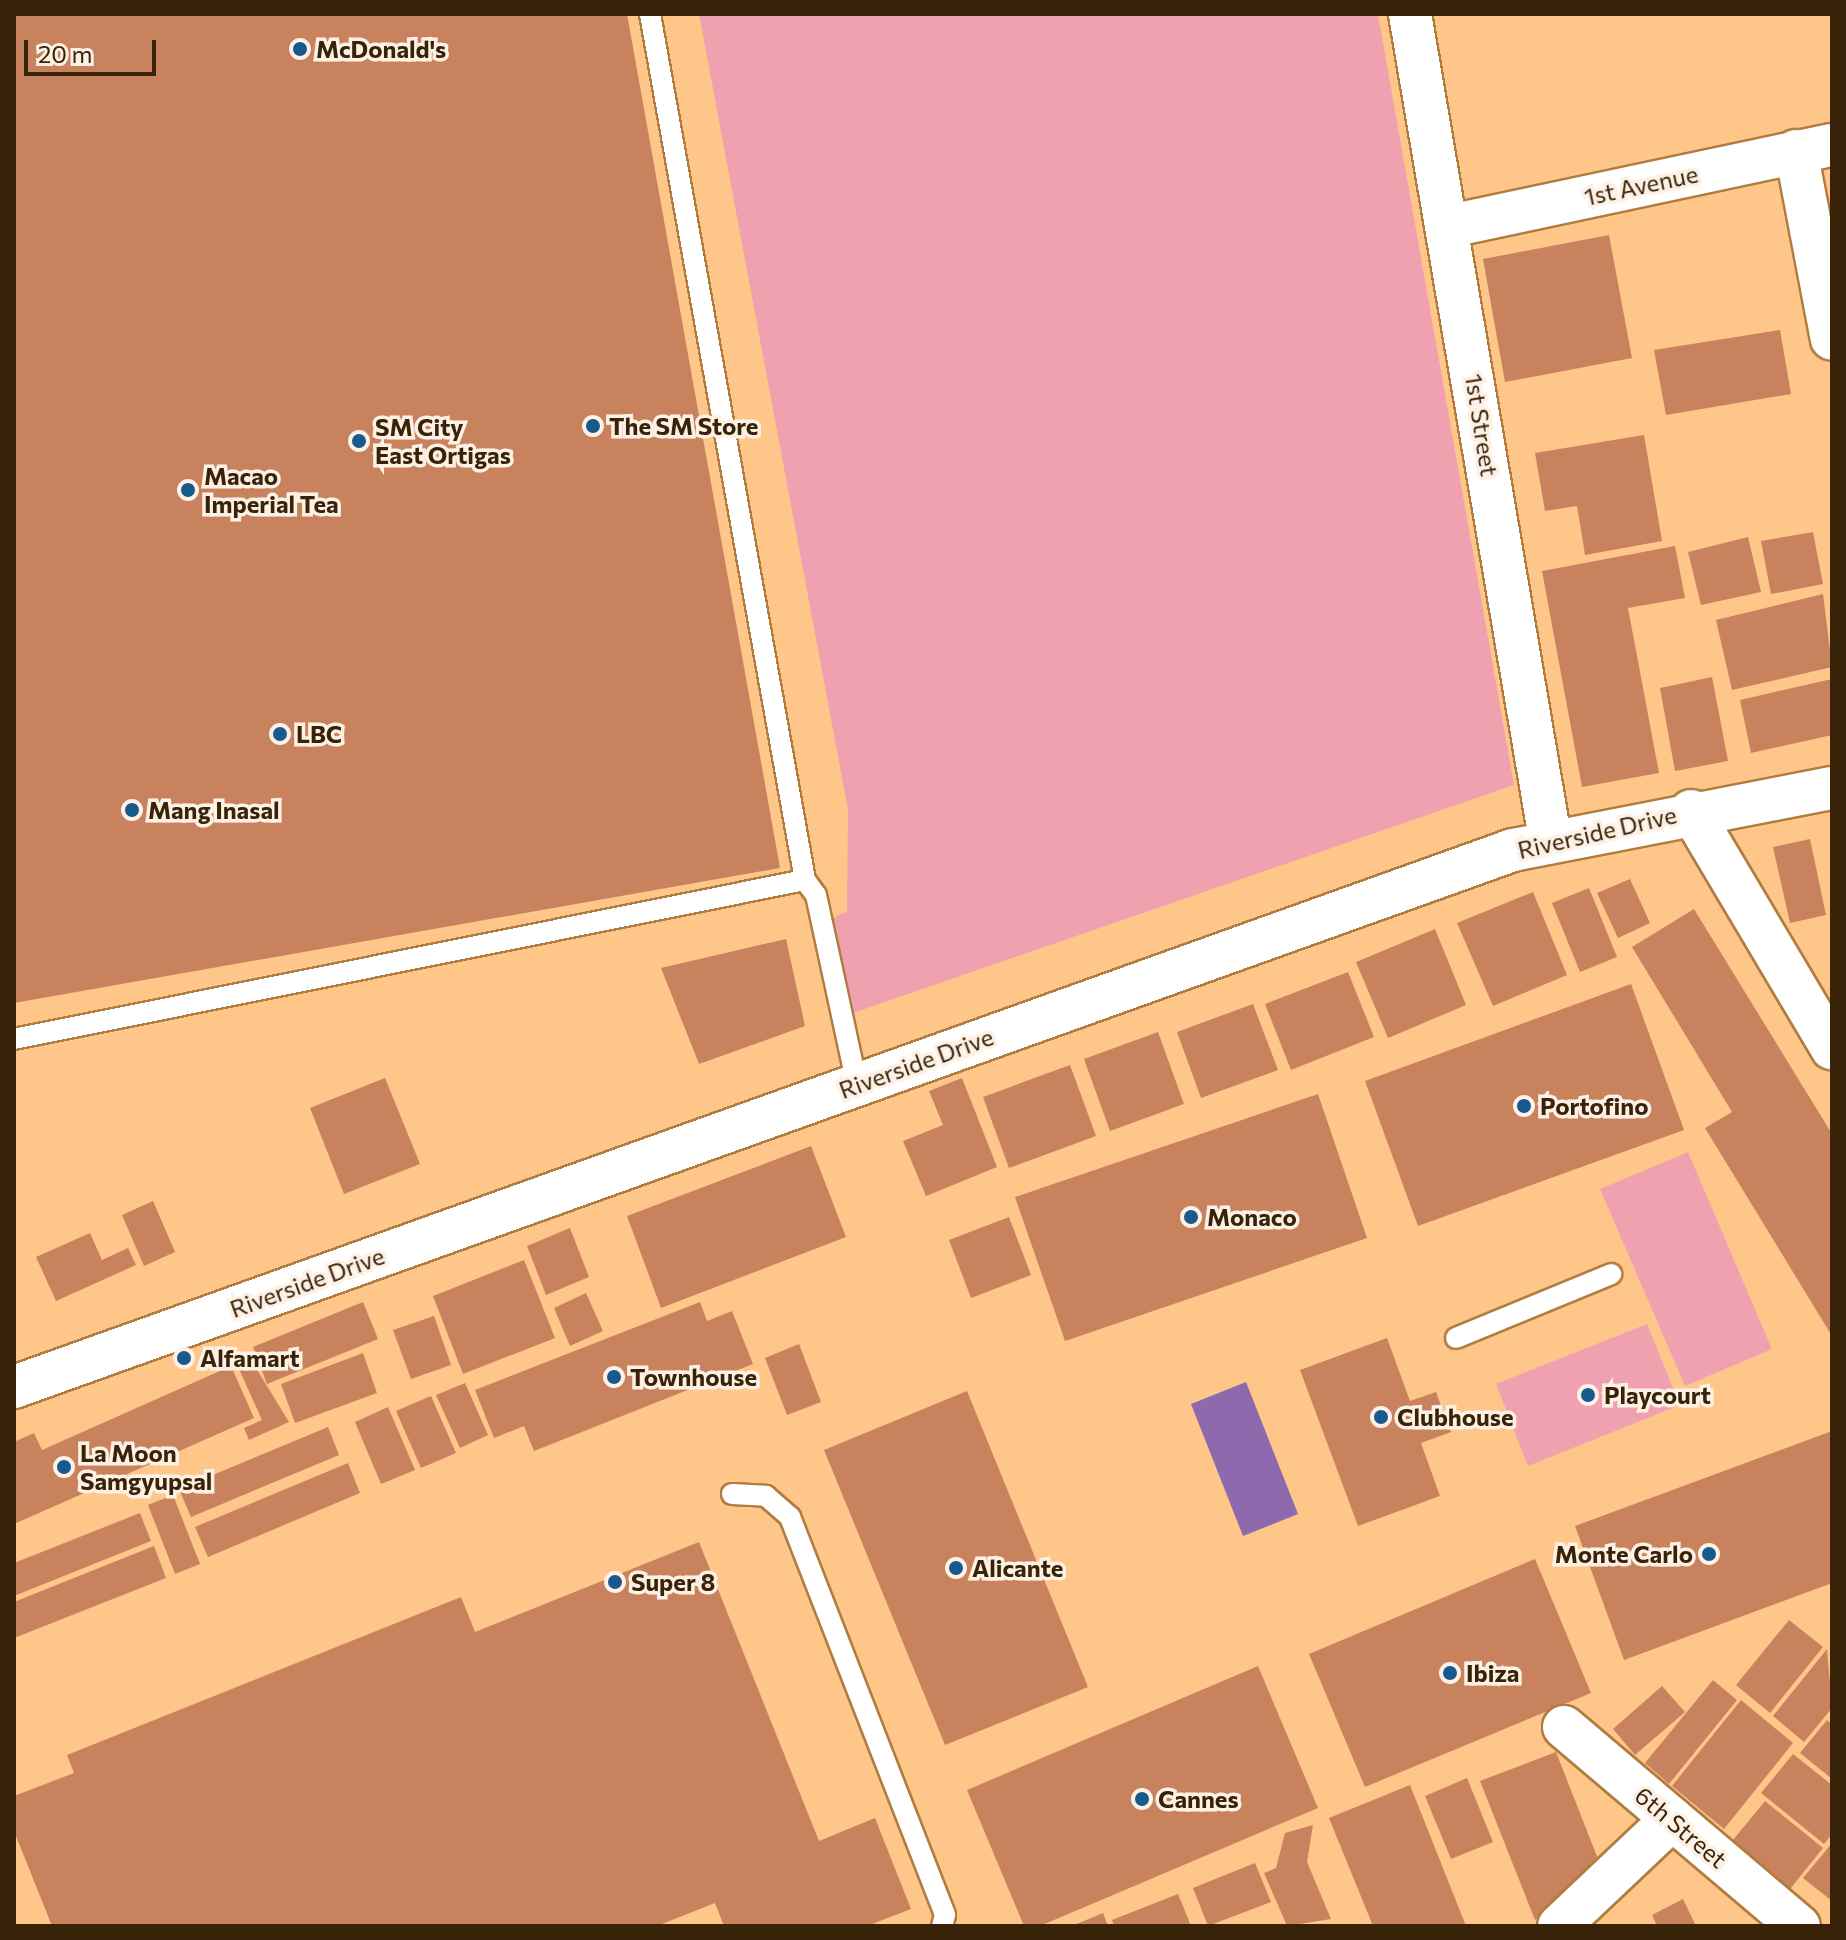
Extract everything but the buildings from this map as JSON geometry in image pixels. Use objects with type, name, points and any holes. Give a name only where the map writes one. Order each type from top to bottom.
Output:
[{"type":"street","name":"1st Street","points":[[1410,14],[1450,226],[1550,838]]},
{"type":"street","name":"1st Avenue","points":[[1450,226],[1814,148]]},
{"type":"street","points":[[1814,148],[1832,339]]},
{"type":"street","name":"Riverside Drive","points":[[14,1387],[1550,838],[1832,788]]},
{"type":"street","points":[[1691,811],[1832,1048]]},
{"type":"street","name":"6th Street","points":[[1564,1727],[1799,1926]]},
{"type":"street","points":[[1559,1926],[1672,1819]]},
{"type":"lane","points":[[650,14],[805,880],[816,895],[857,1085]]},
{"type":"lane","points":[[14,1039],[805,880]]},
{"type":"lane","points":[[1456,1338],[1611,1274]]},
{"type":"lane","points":[[732,1494],[766,1496],[790,1517],[945,1915],[942,1926]]},
{"type":"shaded area","points":[[699,14],[1378,14],[1514,785],[853,1013],[829,920],[847,911],[848,810]]},
{"type":"shaded area","points":[[1688,1152],[1772,1349],[1685,1386],[1600,1189]]},
{"type":"shaded area","name":"Playcourt","points":[[1647,1324],[1680,1405],[1528,1466],[1496,1384]]},
{"type":"shaded area","points":[[1246,1382],[1298,1514],[1243,1536],[1191,1404]]},
{"type":"place","name":"McDonald's","points":[[300,49]]},
{"type":"place","name":"The SM Store","points":[[593,426]]},
{"type":"place","name":"SM City East Ortigas","points":[[359,441]]},
{"type":"place","name":"Macao Imperial Tea","points":[[188,490]]},
{"type":"place","name":"LBC","points":[[280,734]]},
{"type":"place","name":"Mang Inasal","points":[[132,810]]},
{"type":"place","name":"Portofino","points":[[1524,1106]]},
{"type":"place","name":"Monaco","points":[[1191,1217]]},
{"type":"place","name":"Alfamart","points":[[184,1358]]},
{"type":"place","name":"Townhouse","points":[[614,1377]]},
{"type":"place","name":"Playcourt","points":[[1588,1395]]},
{"type":"place","name":"Clubhouse","points":[[1381,1417]]},
{"type":"place","name":"La Moon Samgyupsal","points":[[64,1467]]},
{"type":"place","name":"Monte Carlo","points":[[1709,1554]]},
{"type":"place","name":"Alicante","points":[[956,1568]]},
{"type":"place","name":"Super 8","points":[[615,1582]]},
{"type":"place","name":"Ibiza","points":[[1450,1673]]},
{"type":"place","name":"Cannes","points":[[1142,1799]]}]
